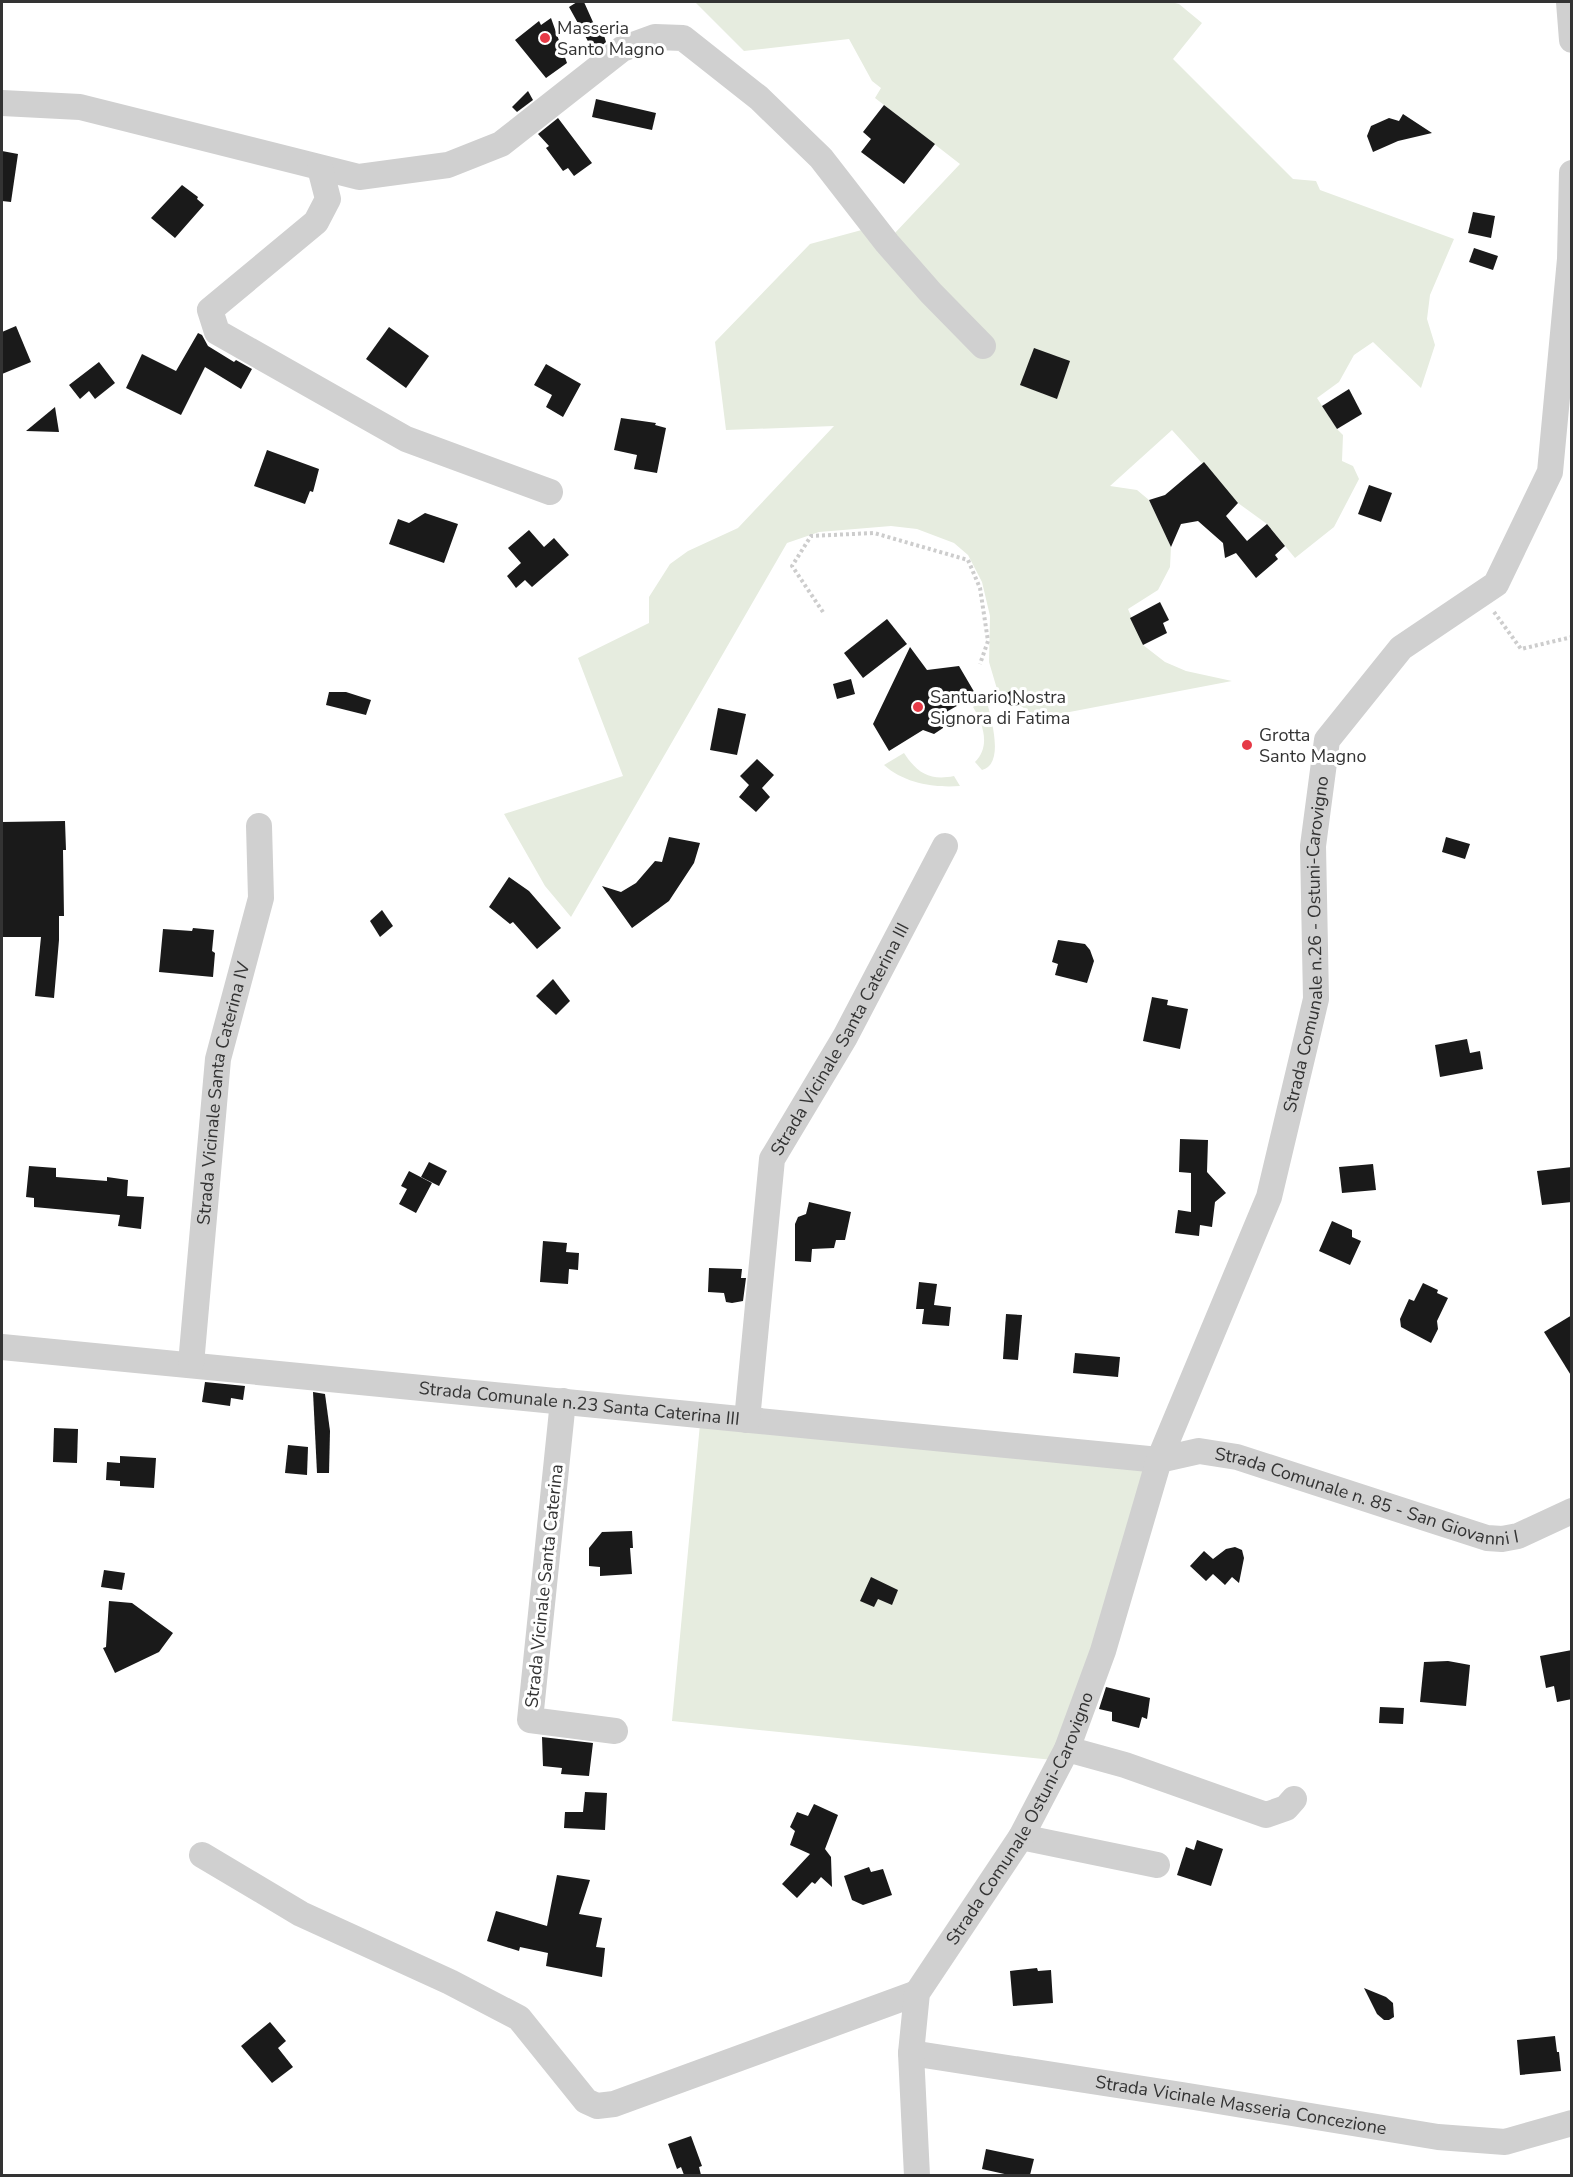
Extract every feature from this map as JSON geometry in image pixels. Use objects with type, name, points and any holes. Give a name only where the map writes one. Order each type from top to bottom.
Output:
[{"type":"street","points":[[1569,2],[1572,40]]},
{"type":"street","points":[[2,103],[80,106],[359,177],[448,165],[501,144],[622,49],[655,37],[683,38],[759,98],[821,158],[887,243],[931,293],[983,346]]},
{"type":"street","points":[[320,168],[328,199],[316,222],[210,310],[217,332],[406,439],[550,492]]},
{"type":"street","name":"Strada Comunale n.26 - Ostuni-Carovigno","points":[[1159,1460],[1269,1197],[1316,999],[1313,846],[1327,740],[1401,648],[1496,584],[1550,472],[1571,259],[1572,173]]},
{"type":"street","name":"Strada Vicinale Santa Caterina IV","points":[[191,1364],[218,1059],[261,898],[259,826]]},
{"type":"street","name":"Strada Vicinale Santa Caterina III","points":[[747,1420],[772,1159],[845,1037],[945,846]]},
{"type":"street","name":"Strada Comunale n.23 Santa Caterina III","points":[[2,1347],[1159,1460]]},
{"type":"street","name":"Strada Vicinale Santa Caterina","points":[[563,1401],[530,1720],[615,1731]]},
{"type":"street","name":"Strada Comunale n. 85 - San Giovanni I","points":[[1159,1460],[1199,1451],[1238,1457],[1487,1538],[1502,1539],[1518,1536],[1572,1511]]},
{"type":"street","name":"Strada Comunale Ostuni-Carovigno","points":[[917,2175],[911,2054],[917,1993],[1021,1837],[1067,1749],[1103,1651],[1159,1460]]},
{"type":"street","points":[[1067,1749],[1125,1766],[1266,1815],[1286,1808],[1294,1799]]},
{"type":"street","points":[[1021,1837],[1157,1865]]},
{"type":"street","points":[[202,1855],[301,1914],[450,1982],[519,2018],[586,2101],[597,2106],[614,2104],[917,1993]]},
{"type":"street","name":"Strada Vicinale Masseria Concezione","points":[[911,2054],[1438,2137],[1504,2142],[1572,2123]]},
{"type":"path","points":[[823,612],[792,566],[811,536],[874,533],[968,560],[980,588],[988,641],[980,664]]},
{"type":"path","points":[[1481,595],[1521,648],[1572,637]]},
{"type":"shaded area","points":[[695,2],[1171,2],[1179,4],[1202,23],[1173,59],[1293,179],[1316,181],[1320,190],[1454,239],[1430,295],[1427,319],[1435,345],[1421,388],[1373,342],[1354,355],[1339,382],[1317,398],[1343,435],[1342,461],[1353,466],[1359,479],[1334,527],[1295,558],[1267,524],[1238,503],[1172,430],[1110,486],[1137,490],[1149,500],[1171,547],[1170,567],[1158,590],[1128,609],[1143,645],[1165,662],[1186,671],[1232,681],[1038,718],[997,689],[989,662],[990,616],[982,582],[968,555],[954,543],[917,529],[891,526],[819,532],[787,543],[571,917],[545,886],[504,814],[623,776],[578,658],[649,623],[649,597],[670,564],[688,551],[738,528],[834,426],[726,430],[715,342],[810,244],[869,228],[894,234],[960,164],[875,98],[881,88],[872,81],[849,39],[744,51]]},
{"type":"shaded area","points":[[986,698],[995,738],[995,749],[989,766],[982,770],[975,762],[983,749],[984,735],[973,707]]},
{"type":"shaded area","points":[[904,753],[914,766],[925,774],[938,777],[954,776],[960,786],[919,783],[901,776],[884,765]]},
{"type":"shaded area","points":[[700,1424],[1159,1460],[1053,1760],[672,1721]]},
{"type":"building","points":[[577,2],[584,2],[597,31],[602,29],[606,42],[594,52],[569,7]]},
{"type":"building","points":[[551,18],[567,63],[546,78],[515,40],[539,21],[541,25]]},
{"type":"building","points":[[528,91],[533,100],[517,112],[512,107]]},
{"type":"building","points":[[596,99],[656,113],[652,130],[592,117]]},
{"type":"building","points":[[884,105],[935,144],[904,184],[861,152],[871,139],[863,132]]},
{"type":"building","points":[[1403,114],[1432,133],[1398,141],[1373,152],[1367,136],[1371,126],[1389,118],[1399,121]]},
{"type":"building","points":[[558,118],[592,163],[574,176],[568,168],[563,171],[546,148],[549,146],[538,134]]},
{"type":"building","points":[[2,151],[18,154],[11,202],[2,201]]},
{"type":"building","points":[[182,185],[198,197],[197,199],[204,205],[175,238],[151,218]]},
{"type":"building","points":[[1473,212],[1495,216],[1491,238],[1468,233]]},
{"type":"building","points":[[1474,248],[1498,256],[1493,270],[1469,262]]},
{"type":"building","points":[[16,326],[31,362],[2,374],[2,332]]},
{"type":"building","points":[[389,327],[429,356],[406,388],[366,359]]},
{"type":"building","points":[[198,333],[202,335],[208,346],[234,362],[236,360],[252,369],[241,389],[205,367],[181,415],[126,388],[142,354],[176,371]]},
{"type":"building","points":[[1034,348],[1070,361],[1057,399],[1020,385]]},
{"type":"building","points":[[99,362],[115,383],[95,399],[89,391],[80,399],[69,385]]},
{"type":"building","points":[[546,364],[581,384],[563,417],[546,407],[552,395],[534,385]]},
{"type":"building","points":[[1349,389],[1362,414],[1337,429],[1322,406]]},
{"type":"building","points":[[55,407],[59,432],[26,431]]},
{"type":"building","points":[[621,418],[656,423],[655,425],[666,428],[657,473],[634,469],[637,455],[614,450]]},
{"type":"building","points":[[267,450],[319,469],[313,492],[310,491],[305,504],[254,486]]},
{"type":"building","points":[[1204,462],[1238,503],[1226,516],[1247,541],[1267,524],[1285,546],[1275,555],[1278,559],[1256,578],[1236,553],[1225,558],[1223,543],[1198,521],[1181,524],[1171,547],[1149,500],[1165,495]]},
{"type":"building","points":[[1369,485],[1392,493],[1381,522],[1358,514]]},
{"type":"building","points":[[425,513],[458,524],[444,563],[389,544],[398,519],[409,523]]},
{"type":"building","points":[[529,530],[544,547],[554,538],[569,555],[532,587],[525,580],[516,588],[507,576],[521,563],[508,548]]},
{"type":"building","points":[[1160,602],[1169,620],[1163,623],[1167,633],[1143,645],[1130,618]]},
{"type":"building","points":[[887,619],[907,644],[863,678],[844,653]]},
{"type":"building","name":"Santuario Nostra Signora di Fatima","points":[[910,647],[927,670],[959,666],[976,695],[941,715],[943,728],[934,734],[923,730],[889,751],[873,724]]},
{"type":"building","points":[[851,679],[855,694],[837,699],[833,684]]},
{"type":"building","points":[[1011,690],[1017,690],[1022,698],[1020,704],[1011,706],[1006,701],[1006,695]]},
{"type":"building","points":[[329,692],[346,692],[371,700],[366,715],[326,705]]},
{"type":"building","points":[[718,708],[746,714],[737,755],[710,750]]},
{"type":"building","points":[[757,759],[774,775],[762,788],[770,797],[756,812],[739,797],[749,785],[740,776]]},
{"type":"building","points":[[65,821],[64,916],[59,916],[54,998],[35,996],[41,937],[2,937],[2,822]]},
{"type":"building","points":[[669,837],[700,843],[694,863],[669,901],[632,928],[602,886],[621,892],[636,883],[655,861],[662,862]]},
{"type":"building","points":[[1446,837],[1470,844],[1465,859],[1442,852]]},
{"type":"building","points":[[509,877],[529,891],[561,928],[537,949],[513,922],[510,924],[489,907]]},
{"type":"building","points":[[382,910],[393,926],[380,937],[370,921]]},
{"type":"building","points":[[193,928],[214,930],[213,977],[159,972],[163,929],[192,931]]},
{"type":"building","points":[[1058,940],[1085,944],[1090,950],[1094,961],[1087,983],[1055,975],[1058,964],[1052,962]]},
{"type":"building","points":[[553,979],[570,1001],[556,1015],[536,996]]},
{"type":"building","points":[[1152,997],[1168,1000],[1167,1005],[1188,1009],[1180,1049],[1143,1041]]},
{"type":"building","points":[[1467,1039],[1470,1053],[1480,1051],[1483,1069],[1440,1077],[1435,1045]]},
{"type":"building","points":[[1180,1139],[1208,1140],[1207,1172],[1226,1193],[1215,1202],[1212,1227],[1200,1225],[1199,1236],[1175,1233],[1178,1210],[1191,1212],[1191,1173],[1179,1172]]},
{"type":"building","points":[[429,1162],[447,1171],[439,1186],[421,1177]]},
{"type":"building","points":[[1373,1164],[1376,1190],[1342,1193],[1339,1167]]},
{"type":"building","points":[[29,1166],[56,1168],[56,1177],[107,1181],[107,1177],[128,1180],[127,1196],[144,1197],[141,1229],[118,1226],[120,1215],[34,1207],[34,1198],[26,1197]]},
{"type":"building","points":[[1572,1167],[1572,1202],[1542,1205],[1537,1171]]},
{"type":"building","points":[[409,1171],[432,1183],[416,1213],[399,1204],[407,1189],[401,1186]]},
{"type":"building","points":[[809,1202],[851,1212],[845,1240],[836,1240],[834,1248],[812,1249],[811,1262],[795,1261],[795,1224],[798,1217],[806,1214]]},
{"type":"building","points":[[1332,1221],[1352,1230],[1352,1237],[1361,1241],[1350,1265],[1319,1251]]},
{"type":"building","points":[[543,1241],[567,1243],[566,1252],[579,1253],[578,1270],[569,1269],[568,1284],[540,1282]]},
{"type":"building","points":[[709,1268],[742,1269],[741,1278],[746,1278],[743,1301],[726,1302],[724,1293],[708,1292]]},
{"type":"building","points":[[919,1282],[937,1284],[934,1305],[951,1307],[949,1326],[922,1324],[924,1309],[916,1309]]},
{"type":"building","points":[[1423,1283],[1448,1298],[1437,1321],[1438,1329],[1431,1343],[1401,1327],[1400,1319],[1409,1299],[1414,1301]]},
{"type":"building","points":[[1006,1314],[1022,1315],[1018,1360],[1003,1359]]},
{"type":"building","points":[[1572,1315],[1572,1377],[1544,1332]]},
{"type":"building","points":[[1075,1353],[1120,1357],[1118,1377],[1073,1373]]},
{"type":"building","points":[[205,1382],[245,1386],[243,1400],[231,1398],[230,1406],[202,1402]]},
{"type":"building","points":[[313,1392],[325,1394],[330,1431],[329,1473],[317,1473]]},
{"type":"building","points":[[54,1428],[78,1429],[77,1463],[53,1462]]},
{"type":"building","points":[[288,1445],[308,1447],[307,1475],[285,1473]]},
{"type":"building","points":[[120,1456],[156,1458],[154,1488],[120,1486],[120,1481],[106,1480],[107,1462],[120,1463]]},
{"type":"building","points":[[632,1531],[633,1548],[630,1548],[632,1574],[600,1576],[600,1567],[589,1566],[589,1548],[602,1532]]},
{"type":"building","points":[[1235,1547],[1242,1550],[1244,1558],[1239,1583],[1232,1577],[1225,1585],[1213,1574],[1206,1581],[1190,1566],[1204,1551],[1213,1559],[1226,1549]]},
{"type":"building","points":[[104,1570],[125,1573],[122,1590],[101,1587]]},
{"type":"building","points":[[871,1577],[898,1590],[892,1605],[878,1599],[874,1607],[860,1601]]},
{"type":"building","points":[[109,1601],[132,1603],[173,1633],[159,1652],[115,1673],[103,1648],[106,1647]]},
{"type":"building","points":[[1572,1650],[1572,1699],[1557,1702],[1554,1686],[1546,1688],[1540,1656]]},
{"type":"building","points":[[1448,1661],[1470,1665],[1466,1706],[1420,1702],[1424,1662]]},
{"type":"building","points":[[1106,1687],[1150,1698],[1147,1719],[1142,1717],[1139,1728],[1112,1721],[1112,1712],[1099,1709]]},
{"type":"building","points":[[1380,1707],[1404,1708],[1403,1724],[1379,1723]]},
{"type":"building","points":[[542,1737],[593,1743],[589,1776],[561,1774],[562,1768],[543,1766]]},
{"type":"building","points":[[585,1792],[607,1793],[605,1830],[564,1828],[565,1812],[583,1812]]},
{"type":"building","points":[[814,1804],[838,1815],[825,1849],[831,1857],[832,1887],[821,1877],[815,1884],[812,1882],[797,1898],[782,1884],[810,1854],[790,1845],[795,1831],[790,1827],[797,1812],[808,1816]]},
{"type":"building","points":[[1197,1840],[1223,1849],[1211,1886],[1177,1875],[1186,1847],[1194,1850]]},
{"type":"building","points":[[869,1867],[871,1872],[883,1869],[892,1895],[863,1905],[852,1900],[844,1876]]},
{"type":"building","points":[[557,1875],[590,1880],[579,1914],[602,1918],[596,1947],[605,1948],[602,1977],[546,1966],[548,1953],[520,1947],[519,1951],[487,1941],[496,1911],[547,1926]]},
{"type":"building","points":[[1037,1968],[1038,1971],[1051,1970],[1053,2003],[1013,2006],[1010,1971]]},
{"type":"building","points":[[1364,1988],[1386,1997],[1393,2003],[1394,2017],[1384,2020],[1377,2014]]},
{"type":"building","points":[[270,2022],[286,2041],[278,2048],[293,2067],[272,2083],[241,2046]]},
{"type":"building","points":[[1555,2036],[1561,2071],[1520,2075],[1517,2040]]},
{"type":"building","points":[[691,2136],[702,2166],[699,2167],[701,2175],[684,2175],[681,2167],[677,2169],[668,2144]]},
{"type":"building","points":[[986,2149],[1034,2159],[1030,2175],[1009,2175],[982,2169]]},
{"type":"place","name":"Masseria Santo Magno","points":[[545,38]]},
{"type":"place","name":"Santuario Nostra Signora di Fatima","points":[[918,707]]},
{"type":"place","name":"Grotta Santo Magno","points":[[1247,745]]}]
